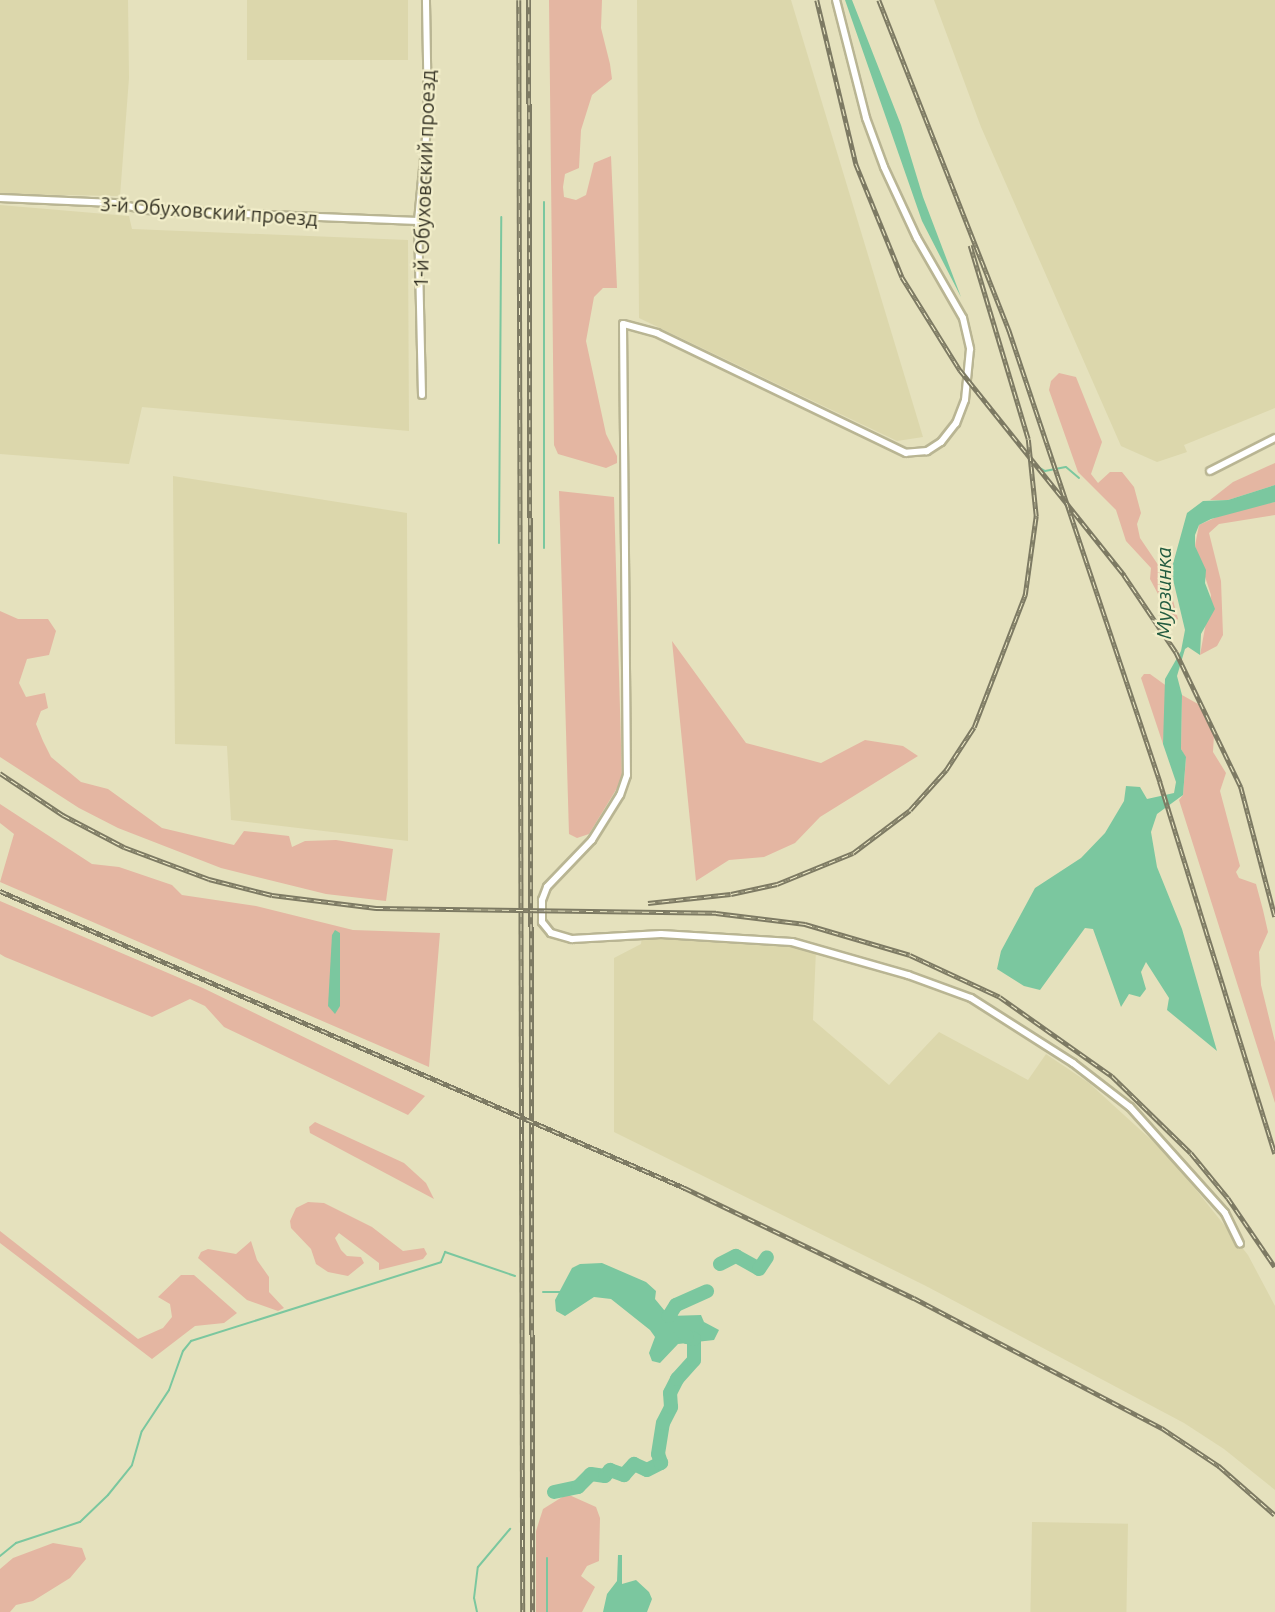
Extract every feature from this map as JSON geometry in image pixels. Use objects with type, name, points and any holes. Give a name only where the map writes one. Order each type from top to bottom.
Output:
[{"type":"street","name":"1-й Обуховский проезд","points":[[422,395],[418,221],[428,117],[426,0]]},
{"type":"street","points":[[836,0],[866,118],[884,167],[917,238],[963,318],[970,348],[965,400],[956,423],[941,442],[927,452],[906,453],[657,333],[623,324],[627,775],[620,795],[592,840],[547,887],[542,900],[543,922],[551,933],[572,939],[651,934],[792,942],[908,975],[971,998],[1073,1063],[1130,1107],[1225,1213],[1240,1244]]},
{"type":"street","name":"3-й Обуховский проезд","points":[[0,198],[114,203],[181,212],[418,221]]},
{"type":"street","points":[[1210,471],[1275,438]]},
{"type":"shaded area","points":[[0,0],[128,0],[129,78],[120,196],[0,194]]},
{"type":"shaded area","points":[[247,0],[408,0],[408,60],[247,60]]},
{"type":"shaded area","points":[[549,0],[602,0],[601,28],[612,79],[592,95],[581,130],[579,168],[565,174],[563,187],[564,197],[576,200],[586,195],[594,163],[611,156],[617,288],[603,288],[594,297],[586,341],[606,434],[617,456],[617,463],[606,468],[558,454],[554,445]]},
{"type":"shaded area","points":[[637,0],[791,0],[923,437],[897,441],[639,318]]},
{"type":"shaded area","points":[[845,0],[852,0],[901,125],[923,197],[961,297],[922,221]]},
{"type":"shaded area","points":[[934,0],[1275,0],[1275,408],[1184,445],[1187,452],[1157,462],[1121,446],[981,127]]},
{"type":"shaded area","points":[[0,205],[129,216],[132,229],[408,240],[409,431],[142,407],[129,464],[0,454]]},
{"type":"shaded area","points":[[1059,373],[1076,377],[1102,442],[1091,474],[1098,483],[1110,472],[1122,472],[1134,487],[1141,513],[1137,524],[1140,538],[1167,578],[1178,619],[1173,622],[1150,579],[1151,568],[1126,541],[1116,510],[1078,472],[1049,390],[1051,381]]},
{"type":"shaded area","points":[[1275,463],[1275,485],[1228,500],[1210,500],[1233,482]]},
{"type":"shaded area","points":[[173,476],[407,513],[408,841],[231,820],[227,746],[175,744]]},
{"type":"shaded area","points":[[1275,485],[1275,502],[1211,519],[1199,525],[1195,535],[1195,546],[1206,570],[1205,583],[1215,609],[1201,634],[1200,655],[1188,647],[1185,649],[1177,676],[1182,695],[1181,749],[1186,757],[1183,795],[1157,814],[1151,832],[1157,867],[1182,929],[1217,1051],[1167,1010],[1169,998],[1146,962],[1141,972],[1146,989],[1140,997],[1129,994],[1121,1007],[1093,929],[1085,928],[1040,990],[1024,986],[997,969],[1001,951],[1035,888],[1081,858],[1105,833],[1124,801],[1126,786],[1140,787],[1147,799],[1174,793],[1176,782],[1163,744],[1165,679],[1181,651],[1185,630],[1171,571],[1187,513],[1203,501],[1228,500]]},
{"type":"shaded area","points":[[559,491],[614,497],[622,780],[589,834],[577,838],[569,834]]},
{"type":"shaded area","points":[[1275,502],[1275,515],[1219,524],[1209,533],[1221,581],[1223,635],[1217,646],[1200,655],[1211,595],[1195,546],[1199,525],[1230,511]]},
{"type":"shaded area","points":[[0,611],[18,619],[48,619],[56,631],[49,655],[27,659],[19,683],[26,697],[45,693],[48,708],[41,711],[36,724],[51,757],[81,782],[108,789],[162,828],[234,845],[244,831],[289,836],[292,847],[305,841],[336,840],[393,849],[386,901],[326,894],[221,868],[118,828],[79,808],[0,757]]},
{"type":"shaded area","points":[[672,641],[746,743],[821,763],[865,740],[903,746],[918,756],[820,817],[795,843],[764,857],[729,860],[696,881]]},
{"type":"shaded area","points":[[1144,674],[1150,674],[1168,687],[1163,744],[1141,678]]},
{"type":"shaded area","points":[[1182,695],[1198,704],[1214,734],[1213,752],[1226,773],[1220,791],[1240,866],[1236,872],[1239,878],[1256,884],[1263,910],[1268,932],[1259,952],[1261,985],[1275,1042],[1275,1103],[1179,800],[1183,795],[1186,758],[1181,749]]},
{"type":"shaded area","points":[[0,804],[92,864],[119,867],[172,885],[182,895],[256,906],[353,930],[440,933],[429,1067],[0,882],[14,834],[0,823]]},
{"type":"shaded area","points":[[0,901],[203,988],[425,1096],[408,1115],[224,1027],[205,1006],[190,999],[152,1017],[5,957],[0,954]]},
{"type":"shaded area","points":[[335,930],[340,933],[340,1006],[335,1014],[328,1006],[332,935]]},
{"type":"shaded area","points":[[642,936],[791,944],[816,950],[813,1020],[889,1085],[939,1032],[1028,1080],[1046,1054],[1089,1083],[1170,1157],[1248,1255],[1275,1306],[1275,1490],[1224,1449],[1184,1423],[926,1286],[614,1132],[614,958],[641,944]]},
{"type":"shaded area","points":[[315,1122],[404,1163],[426,1183],[434,1199],[310,1133],[309,1127]]},
{"type":"shaded area","points":[[308,1202],[324,1203],[372,1227],[403,1251],[424,1248],[427,1254],[423,1259],[379,1270],[379,1263],[339,1233],[335,1238],[341,1250],[347,1256],[361,1257],[364,1263],[348,1276],[328,1272],[316,1264],[311,1249],[291,1228],[290,1221],[296,1208]]},
{"type":"shaded area","points":[[0,1231],[138,1339],[163,1328],[172,1317],[170,1304],[158,1297],[181,1275],[194,1275],[237,1313],[224,1323],[195,1326],[152,1359],[0,1243]]},
{"type":"shaded area","points":[[251,1241],[257,1260],[269,1277],[269,1292],[284,1308],[278,1311],[247,1300],[198,1258],[201,1252],[208,1249],[236,1254]]},
{"type":"shaded area","points":[[602,1263],[646,1282],[656,1291],[655,1299],[669,1316],[701,1315],[704,1322],[719,1330],[714,1340],[678,1344],[660,1363],[652,1361],[649,1353],[655,1337],[650,1330],[611,1299],[594,1297],[565,1316],[556,1311],[555,1300],[572,1268],[580,1264]]},
{"type":"shaded area","points":[[567,1494],[596,1507],[600,1518],[599,1561],[587,1566],[581,1576],[595,1587],[582,1612],[536,1612],[536,1531],[543,1509]]},
{"type":"shaded area","points":[[1032,1522],[1128,1524],[1126,1612],[1030,1612]]},
{"type":"shaded area","points":[[53,1543],[82,1548],[86,1559],[70,1578],[33,1601],[16,1605],[10,1612],[0,1612],[0,1569],[13,1558]]},
{"type":"shaded area","points":[[618,1555],[622,1555],[622,1584],[636,1580],[649,1592],[652,1599],[647,1612],[603,1612],[607,1594],[617,1581]]},
{"type":"waterway","points":[[544,202],[544,548]]},
{"type":"waterway","points":[[499,543],[501,217]]},
{"type":"waterway","points":[[1040,468],[1045,471],[1066,467],[1079,478]]},
{"type":"waterway","points":[[0,1556],[16,1543],[80,1522],[108,1495],[132,1465],[142,1431],[169,1390],[183,1351],[191,1341],[441,1262],[445,1252],[515,1276]]},
{"type":"waterway","name":"Мурзинка","points":[[720,1264],[736,1256],[759,1269],[767,1257]]},
{"type":"waterway","name":"Мурзинка","points":[[554,1492],[578,1487],[591,1474],[605,1476],[610,1470],[624,1475],[634,1464],[647,1470],[661,1463],[658,1454],[663,1423],[671,1407],[670,1393],[677,1379],[694,1360],[694,1339],[687,1337],[669,1316],[676,1305],[707,1291]]},
{"type":"waterway","points":[[543,1292],[561,1292]]},
{"type":"waterway","name":"Мурзинка","points":[[477,1612],[474,1598],[478,1567],[510,1529]]},
{"type":"waterway","points":[[547,1558],[547,1612]]},
{"type":"railway","points":[[519,0],[523,1612]]},
{"type":"railway","points":[[529,0],[533,1612]]},
{"type":"railway","points":[[817,0],[856,164],[902,277],[960,370],[1124,575],[1176,652],[1241,787],[1275,917]]},
{"type":"railway","points":[[879,0],[1009,330],[1160,782],[1275,1154]]},
{"type":"railway","points":[[648,903],[731,894],[777,884],[853,853],[910,810],[946,770],[974,727],[1025,595],[1036,516],[1028,439],[970,246]]},
{"type":"railway","points":[[0,773],[63,815],[124,847],[209,879],[272,895],[376,908],[716,913],[805,924],[910,955],[1000,997],[1112,1076],[1191,1153],[1228,1198],[1275,1267]]},
{"type":"railway","points":[[0,891],[685,1188],[914,1298],[1162,1428],[1219,1466],[1275,1515]]}]
